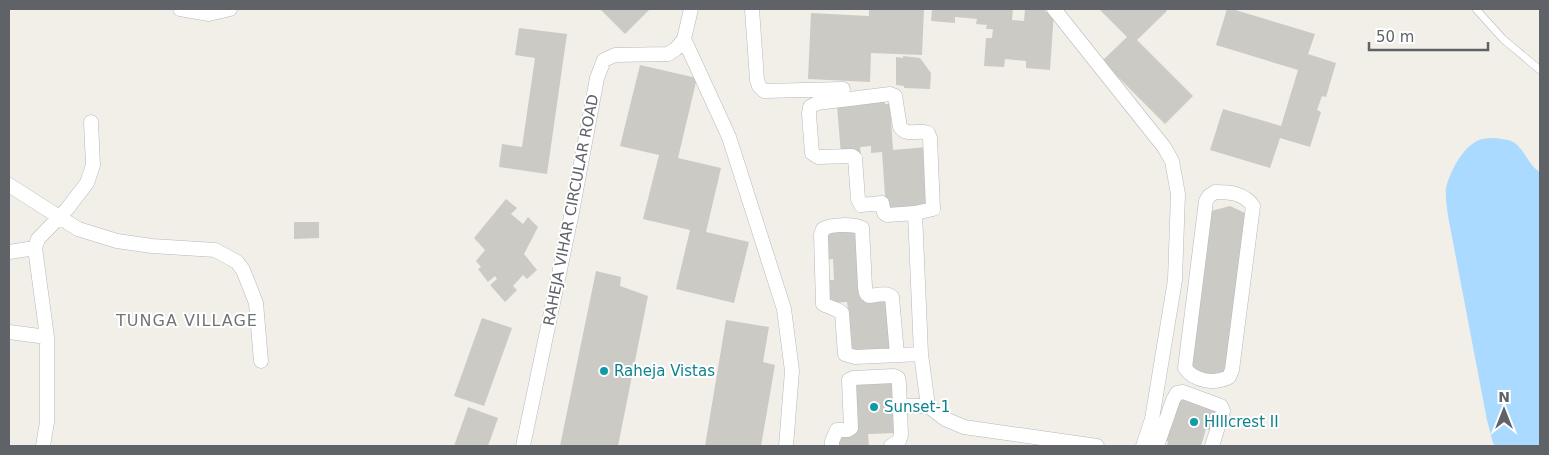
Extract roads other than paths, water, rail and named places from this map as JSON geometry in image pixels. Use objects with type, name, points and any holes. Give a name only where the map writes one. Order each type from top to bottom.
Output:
[{"type":"street","points":[[180,9],[209,14],[230,9]]},
{"type":"street","points":[[690,9],[684,39],[729,137],[784,310],[792,371],[786,446]]},
{"type":"street","points":[[752,9],[757,80],[759,86],[764,91],[843,90]]},
{"type":"street","points":[[1054,9],[1164,148],[1172,161],[1178,194],[1174,280],[1152,419],[1143,446]]},
{"type":"street","name":"RAHEJA VIHAR CIRCULAR ROAD","points":[[523,446],[572,212],[597,78],[604,60],[615,55],[668,54],[676,49],[684,39]]},
{"type":"street","points":[[890,94],[895,96],[900,127],[903,131],[924,131],[928,133],[930,138],[933,209],[915,213],[887,215],[884,213],[882,203],[861,205],[858,199],[855,158],[852,156],[818,157],[812,153],[808,114],[810,106],[817,103],[890,94]]},
{"type":"street","points":[[43,446],[46,422],[47,337],[35,248],[38,239],[68,210],[87,183],[93,165],[91,122]]},
{"type":"street","points":[[9,185],[78,229],[117,241],[152,246],[215,250],[237,262],[243,270],[256,303],[261,361]]},
{"type":"street","points":[[1215,192],[1240,195],[1253,206],[1232,370],[1230,377],[1222,380],[1206,381],[1193,377],[1185,368],[1195,284],[1206,201],[1215,192]]},
{"type":"street","points":[[915,213],[921,354],[928,406]]},
{"type":"street","points":[[897,355],[892,297],[885,294],[869,296],[865,287],[862,228],[857,226],[828,226],[823,229],[822,235],[823,304],[828,308],[838,309],[842,313],[846,354],[855,358],[921,354]]},
{"type":"street","points":[[9,252],[35,248]]},
{"type":"street","points":[[1174,280],[1195,284]]},
{"type":"street","points":[[9,332],[47,337]]},
{"type":"street","points":[[832,446],[837,430],[848,430],[851,428],[849,380],[853,378],[894,376],[898,378],[901,435],[899,441],[891,446]]},
{"type":"street","points":[[1157,446],[1173,400],[1177,394],[1182,392],[1221,406],[1223,411],[1212,446]]},
{"type":"street","points":[[900,406],[928,406],[945,419],[964,427],[1097,446]]},
{"type":"lane","points":[[1476,9],[1503,39],[1540,70]]},
{"type":"water","points":[[1495,138],[1509,140],[1519,147],[1532,165],[1540,172],[1540,446],[1496,446],[1493,443],[1448,216],[1446,188],[1459,158],[1476,141]]},
{"type":"place","name":"Raheja Vistas","points":[[604,371]]},
{"type":"place","name":"Sunset-1","points":[[874,407]]},
{"type":"place","name":"HIllcrest II","points":[[1194,422]]},
{"type":"district","name":"TUNGA VILLAGE","points":[[187,320]]}]
